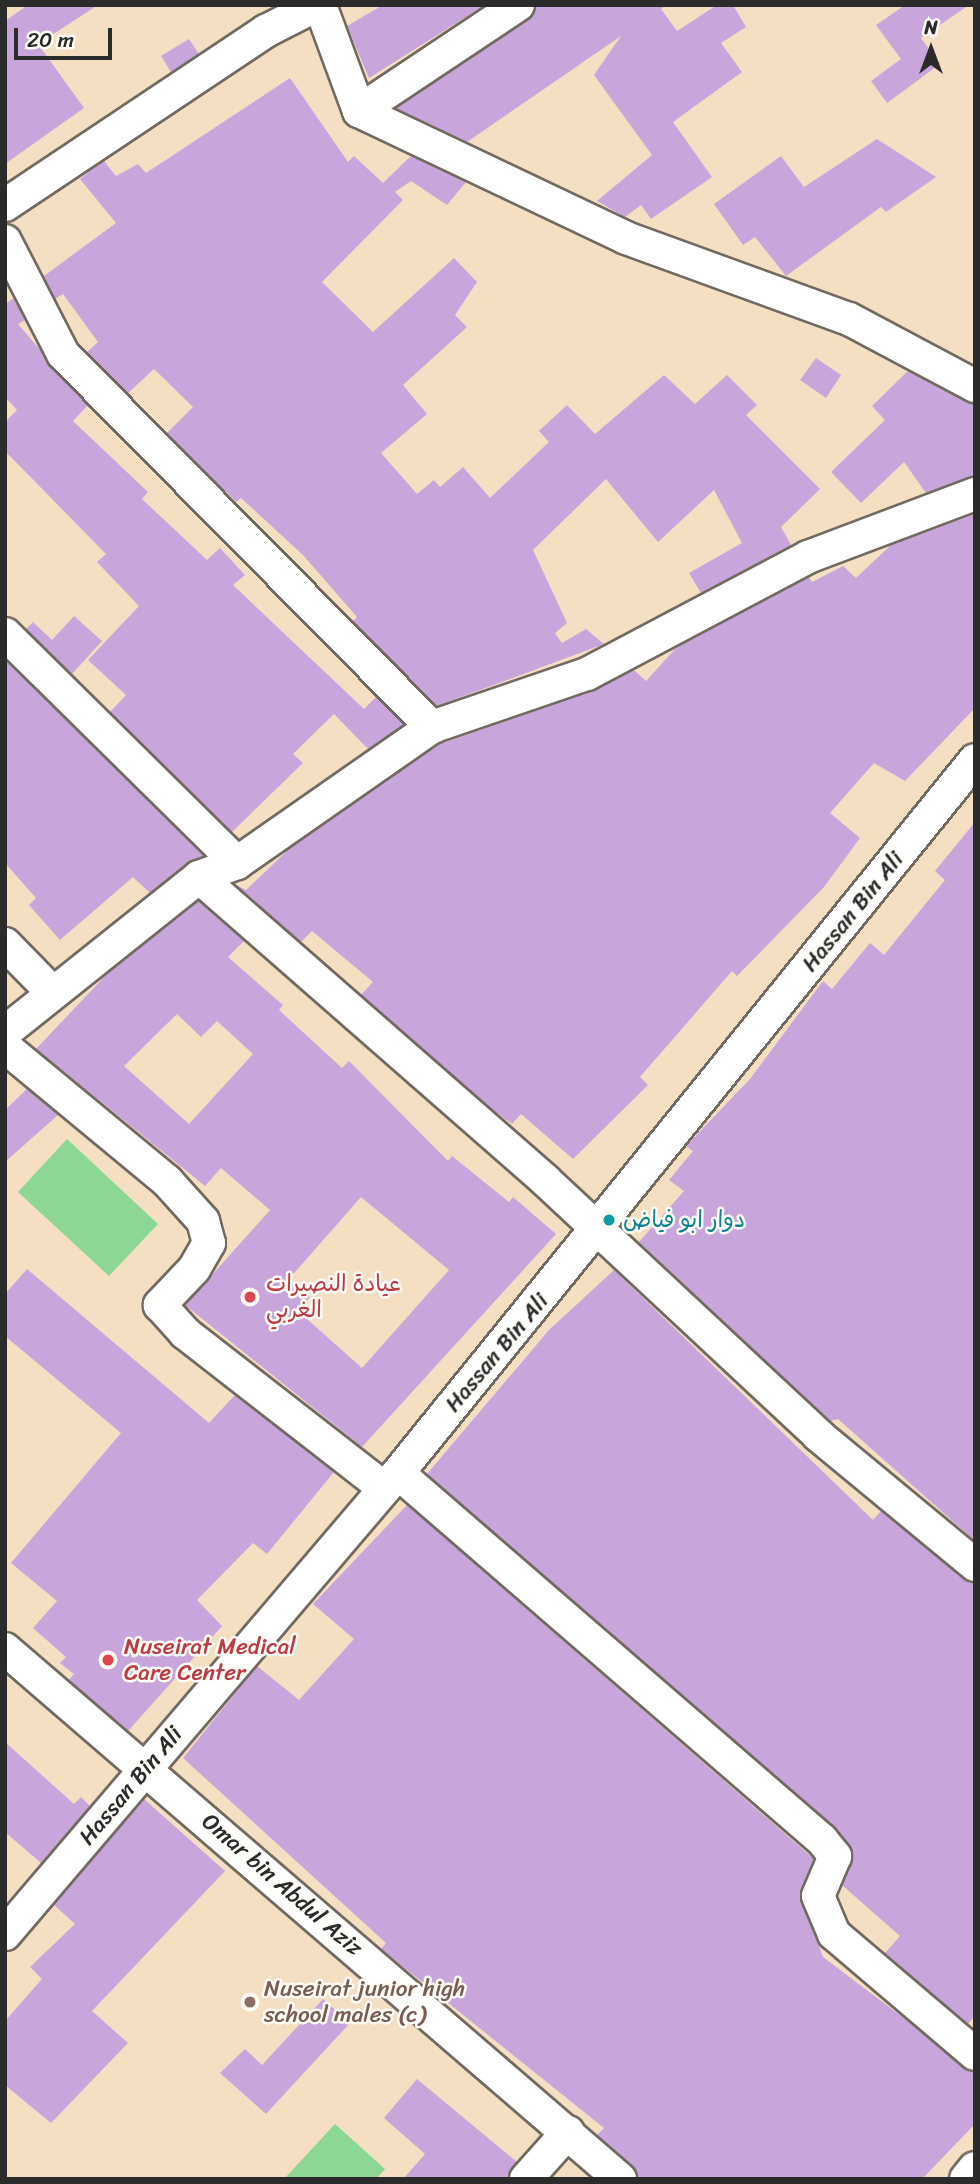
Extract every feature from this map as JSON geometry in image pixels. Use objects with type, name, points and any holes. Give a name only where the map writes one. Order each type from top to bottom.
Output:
[{"type":"street","points":[[5,205],[266,31],[319,5],[359,111],[626,238],[849,320],[975,386]]},
{"type":"street","points":[[359,111],[518,5]]},
{"type":"street","points":[[5,241],[63,354],[432,727]]},
{"type":"street","points":[[5,1032],[51,991],[199,877],[237,863],[432,727],[587,674],[808,557],[975,494]]},
{"type":"street","points":[[5,634],[237,863]]},
{"type":"street","name":"Hassan Bin Ali","points":[[5,1934],[391,1481],[596,1233],[975,760]]},
{"type":"street","points":[[199,877],[818,1435],[975,1565]]},
{"type":"street","points":[[5,944],[51,991]]},
{"type":"street","points":[[5,1047],[167,1181],[203,1221],[209,1242],[194,1269],[160,1305],[185,1333],[391,1481],[822,1840],[835,1856],[818,1896],[834,1934],[975,2054]]},
{"type":"street","name":"Omar bin Abdul Aziz","points":[[5,1649],[620,2179]]},
{"type":"street","points":[[526,2179],[568,2132]]},
{"type":"street","points":[[965,2179],[975,2168]]},
{"type":"green space","points":[[67,1139],[158,1224],[109,1276],[18,1192]]},
{"type":"green space","points":[[335,2124],[385,2169],[376,2179],[284,2179]]},
{"type":"building","points":[[28,5],[98,5],[38,44],[84,108],[5,164],[5,21]]},
{"type":"building","points":[[383,5],[485,5],[369,78],[347,26]]},
{"type":"building","points":[[536,5],[666,5],[661,9],[677,31],[717,5],[733,5],[746,27],[721,43],[742,72],[673,122],[712,177],[651,219],[641,205],[625,217],[597,201],[652,155],[594,75],[621,36],[467,142],[396,108],[528,20]]},
{"type":"building","points":[[905,5],[969,5],[921,38],[940,64],[887,103],[871,81],[901,59],[876,25]]},
{"type":"building","points":[[189,39],[199,54],[171,72],[161,56]]},
{"type":"building","points":[[290,78],[348,162],[354,156],[383,183],[411,156],[466,182],[447,205],[411,181],[395,192],[403,200],[322,282],[373,332],[454,258],[477,282],[455,315],[467,327],[403,385],[427,414],[381,453],[417,494],[434,480],[440,487],[463,467],[490,498],[549,442],[539,431],[567,405],[595,434],[664,375],[695,404],[727,375],[757,405],[746,415],[820,489],[781,527],[791,545],[701,593],[689,573],[742,543],[714,490],[658,542],[606,479],[533,550],[567,623],[555,633],[562,643],[586,629],[604,644],[437,706],[353,621],[357,617],[303,555],[241,498],[236,502],[167,433],[193,407],[154,369],[128,393],[87,352],[98,342],[63,294],[55,299],[44,276],[116,223],[80,179],[104,161],[116,176],[138,164],[146,173]]},
{"type":"building","points":[[877,139],[936,177],[886,212],[881,207],[786,276],[755,237],[743,245],[714,204],[781,156],[804,187]]},
{"type":"building","points":[[14,298],[25,320],[18,324],[88,405],[73,421],[148,492],[142,499],[207,560],[220,548],[245,575],[233,585],[364,709],[376,697],[404,724],[368,749],[334,714],[293,754],[303,763],[232,832],[110,712],[126,695],[88,660],[139,606],[97,562],[106,554],[5,451],[5,422],[17,410],[5,397],[5,304]]},
{"type":"building","points":[[816,358],[841,375],[826,398],[800,380]]},
{"type":"building","points":[[908,371],[975,404],[975,476],[926,493],[904,462],[861,503],[831,472],[885,420],[872,406]]},
{"type":"building","points":[[975,514],[975,708],[905,781],[874,763],[830,813],[860,838],[824,887],[737,976],[732,971],[640,1077],[648,1085],[573,1159],[521,1114],[512,1124],[490,1108],[361,995],[373,982],[312,931],[301,942],[234,884],[246,890],[288,850],[440,744],[593,691],[634,670],[646,681],[676,648],[809,577],[812,582],[843,566],[856,578],[891,545]]},
{"type":"building","points":[[74,616],[102,641],[72,674],[26,629],[33,622],[52,640]]},
{"type":"building","points":[[5,660],[204,856],[150,893],[133,877],[60,940],[29,905],[36,898],[5,863]]},
{"type":"building","points":[[975,822],[975,1541],[838,1419],[830,1421],[639,1242],[684,1191],[669,1180],[693,1151],[686,1146],[750,1079],[823,981],[832,989],[870,943],[884,955],[945,880],[935,871]]},
{"type":"building","points":[[198,901],[244,941],[228,957],[283,1005],[279,1010],[342,1068],[349,1061],[448,1161],[452,1156],[509,1202],[513,1197],[556,1234],[362,1447],[185,1305],[270,1210],[221,1168],[205,1186],[36,1049],[108,973]],"holes":[[[177,1014],[201,1037],[217,1021],[253,1054],[189,1124],[124,1066]],[[361,1197],[449,1270],[362,1368],[298,1311],[310,1297],[289,1279]]]},
{"type":"building","points":[[27,1089],[58,1115],[5,1162],[5,1110]]},
{"type":"building","points":[[27,1269],[209,1423],[235,1395],[334,1472],[267,1554],[253,1543],[197,1600],[222,1626],[128,1731],[69,1680],[74,1674],[60,1663],[66,1657],[33,1628],[57,1601],[11,1563],[121,1433],[5,1336],[5,1294]]},
{"type":"building","points":[[614,1270],[873,1520],[881,1511],[975,1583],[975,2016],[968,2024],[885,1953],[900,1936],[842,1885],[853,1853],[834,1826],[427,1474],[549,1330]]},
{"type":"building","points":[[407,1505],[814,1859],[800,1896],[823,1957],[975,2072],[975,2124],[922,2179],[640,2179],[597,2135],[604,2128],[381,1949],[386,1943],[183,1758],[257,1666],[299,1700],[354,1639],[313,1604]]},
{"type":"building","points":[[5,1742],[74,1804],[81,1797],[90,1806],[41,1863],[5,1832]]},
{"type":"building","points":[[144,1799],[225,1871],[92,2011],[128,2043],[51,2123],[5,2085],[5,2021],[42,1979],[30,1967],[75,1924],[54,1905]]},
{"type":"building","points":[[323,1999],[350,2023],[266,2114],[220,2073],[245,2049],[262,2065]]},
{"type":"building","points":[[417,2079],[517,2162],[508,2179],[403,2179],[425,2154],[384,2118]]},
{"type":"place","name":"دوار ابو فياض","points":[[609,1220]]},
{"type":"place","name":"عيادة النصيرات الغربي","points":[[250,1297]]},
{"type":"place","name":"Nuseirat Medical Care Center","points":[[108,1660]]},
{"type":"place","name":"Nuseirat junior high school males (c)","points":[[250,2002]]}]
